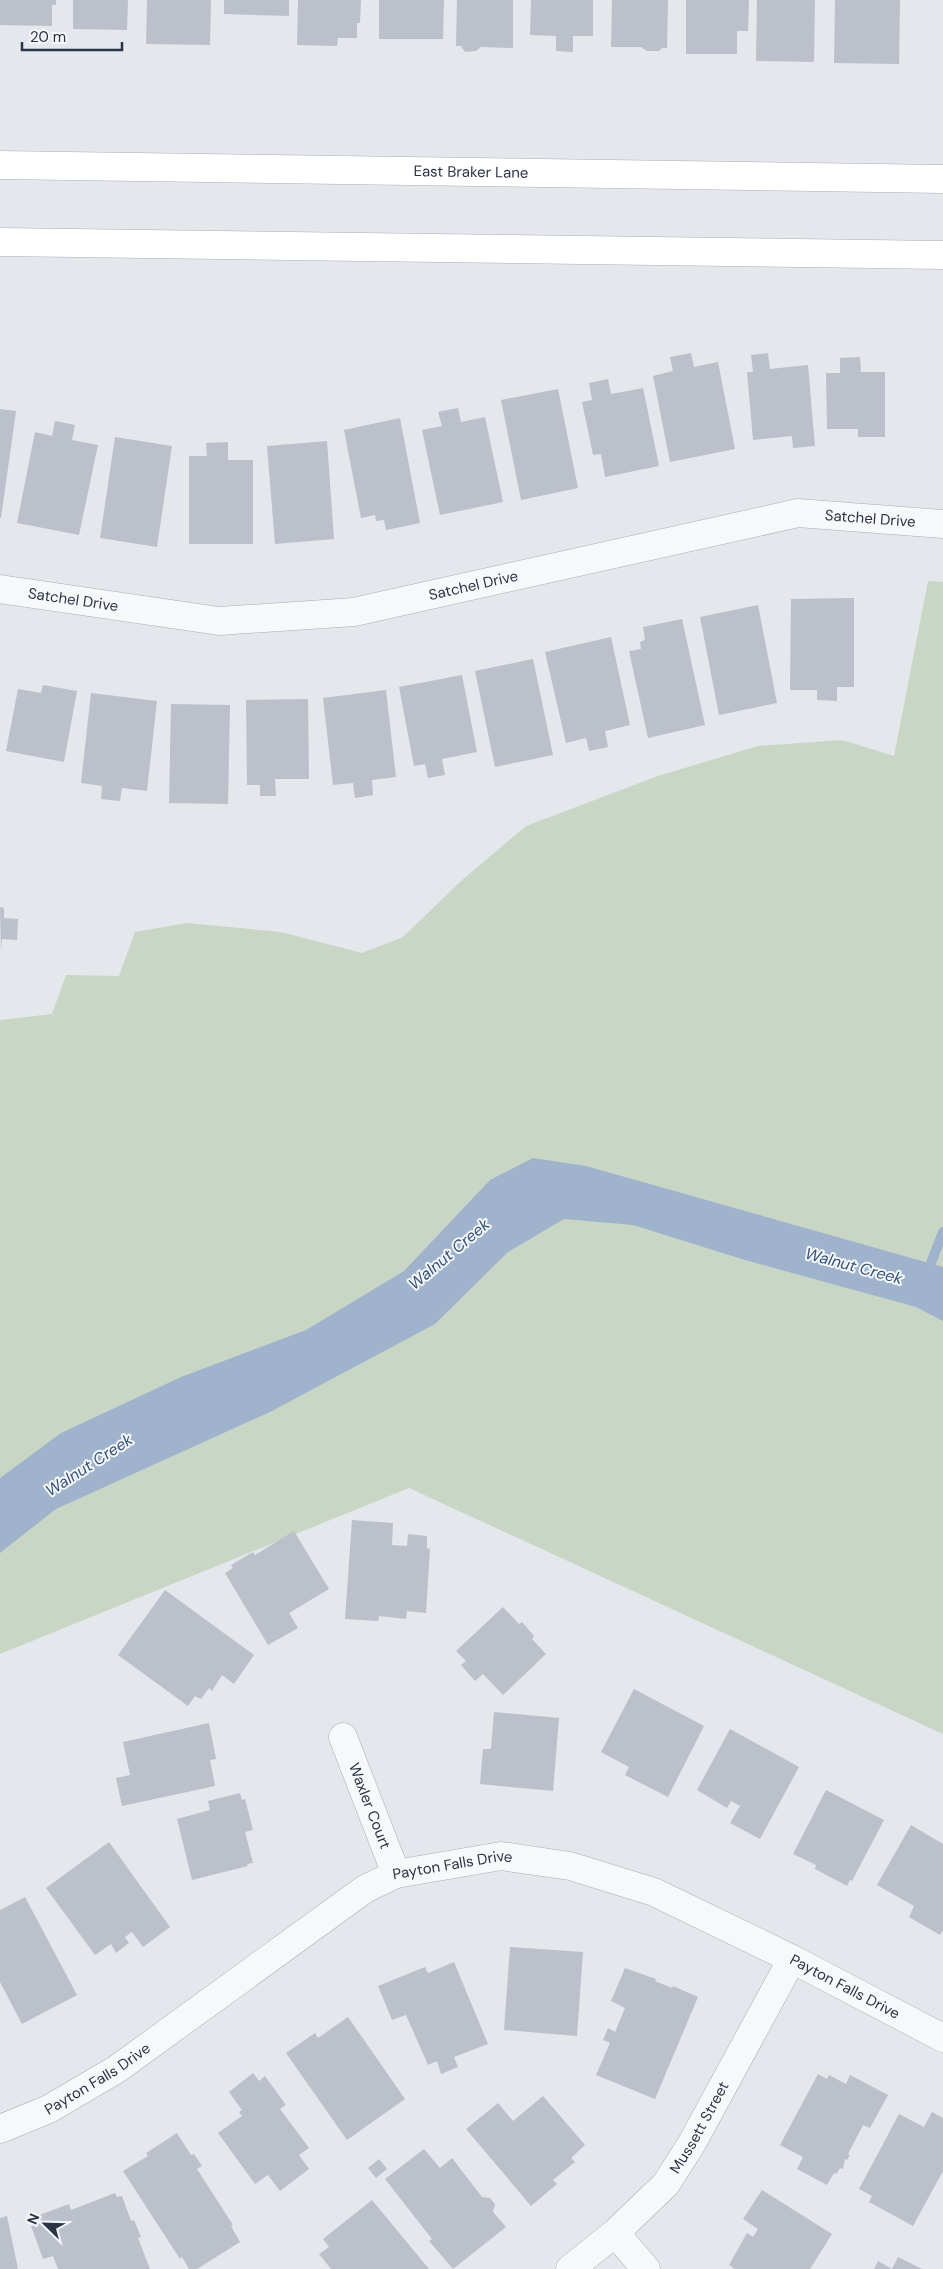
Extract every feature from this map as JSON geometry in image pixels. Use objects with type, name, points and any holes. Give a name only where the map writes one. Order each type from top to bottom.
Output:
[{"type":"street","name":"East Braker Lane","points":[[0,165],[943,179]]},
{"type":"street","points":[[0,242],[943,255]]},
{"type":"street","name":"Satchel Drive","points":[[0,588],[219,621],[354,612],[798,512],[943,524]]},
{"type":"street","name":"Waxler Court","points":[[343,1737],[396,1874]]},
{"type":"street","name":"Payton Falls Drive","points":[[0,2129],[49,2109],[117,2069],[365,1890],[396,1874],[501,1856],[570,1866],[654,1892],[792,1958],[943,2038]]},
{"type":"street","name":"Mussett Street","points":[[570,2269],[615,2232],[666,2184],[692,2143],[792,1958]]},
{"type":"street","points":[[615,2232],[646,2269]]},
{"type":"green space","points":[[928,581],[943,582],[943,1734],[409,1488],[0,1654],[0,1020],[52,1014],[66,975],[119,976],[135,932],[187,923],[281,932],[362,953],[403,937],[461,881],[526,826],[658,776],[758,746],[842,740],[894,756]]},
{"type":"water","name":"Walnut Creek","points":[[533,1158],[586,1166],[943,1267],[943,1321],[916,1307],[745,1260],[633,1225],[564,1219],[508,1252],[435,1324],[270,1412],[56,1509],[0,1553],[0,1478],[61,1433],[181,1377],[306,1330],[404,1271],[490,1180]]},
{"type":"building","points":[[0,0],[56,0],[56,5],[52,5],[52,26],[0,25]]},
{"type":"building","points":[[73,0],[128,0],[127,30],[73,29]]},
{"type":"building","points":[[147,0],[211,0],[210,45],[146,44]]},
{"type":"building","points":[[224,0],[289,0],[289,16],[224,14]]},
{"type":"building","points":[[298,0],[361,0],[360,23],[357,23],[357,38],[338,38],[337,46],[297,45]]},
{"type":"building","points":[[379,0],[444,0],[443,39],[379,39]]},
{"type":"building","points":[[457,0],[513,0],[513,48],[481,47],[476,51],[465,52],[461,46],[456,46]]},
{"type":"building","points":[[531,0],[593,0],[593,36],[573,36],[573,52],[556,51],[556,36],[530,35]]},
{"type":"building","points":[[612,0],[668,0],[667,48],[662,48],[659,51],[647,51],[641,47],[611,47]]},
{"type":"building","points":[[686,0],[749,0],[748,31],[737,31],[737,54],[686,54]]},
{"type":"building","points":[[757,0],[815,0],[814,62],[756,61]]},
{"type":"building","points":[[835,0],[900,0],[899,64],[834,63]]},
{"type":"building","points":[[691,353],[694,367],[718,362],[735,449],[670,462],[653,376],[673,371],[670,357]]},
{"type":"building","points":[[768,353],[770,369],[808,365],[815,446],[793,448],[792,436],[753,440],[747,372],[753,372],[751,355]]},
{"type":"building","points":[[860,357],[861,372],[885,372],[885,437],[858,437],[858,429],[827,429],[826,373],[840,373],[840,358]]},
{"type":"building","points":[[608,379],[611,394],[643,388],[659,466],[605,477],[601,454],[593,455],[582,402],[592,400],[589,383]]},
{"type":"building","points":[[558,389],[578,488],[521,500],[501,400]]},
{"type":"building","points":[[458,408],[461,422],[485,417],[503,502],[440,515],[422,430],[442,426],[438,412]]},
{"type":"building","points":[[0,409],[16,411],[1,518],[0,518]]},
{"type":"building","points":[[400,418],[420,523],[386,530],[384,520],[376,521],[375,515],[361,518],[344,430]]},
{"type":"building","points":[[55,421],[75,425],[72,440],[98,445],[79,535],[17,523],[35,432],[52,436]]},
{"type":"building","points":[[115,437],[172,446],[157,547],[100,538]]},
{"type":"building","points":[[327,441],[334,539],[275,544],[267,446]]},
{"type":"building","points":[[228,442],[228,460],[253,460],[253,544],[189,544],[189,456],[207,456],[206,443]]},
{"type":"building","points":[[854,598],[854,687],[837,687],[837,701],[817,700],[817,690],[790,690],[791,599]]},
{"type":"building","points":[[758,605],[777,703],[719,715],[700,617]]},
{"type":"building","points":[[682,619],[705,725],[648,738],[629,651],[641,649],[640,642],[645,640],[643,627]]},
{"type":"building","points":[[611,637],[630,725],[605,731],[608,747],[589,751],[586,738],[566,743],[545,652]]},
{"type":"building","points":[[533,659],[553,755],[495,767],[475,671]]},
{"type":"building","points":[[462,675],[477,752],[442,759],[445,775],[428,778],[425,764],[414,766],[399,687]]},
{"type":"building","points":[[43,685],[77,691],[64,762],[6,751],[18,689],[41,693]]},
{"type":"building","points":[[386,690],[396,777],[372,780],[373,795],[355,798],[353,783],[333,785],[323,698]]},
{"type":"building","points":[[91,693],[157,701],[147,791],[122,788],[120,801],[101,799],[102,786],[81,783]]},
{"type":"building","points":[[308,699],[309,779],[275,779],[276,796],[260,796],[260,785],[247,785],[246,700]]},
{"type":"building","points":[[171,704],[230,705],[228,804],[169,803]]},
{"type":"building","points":[[0,907],[4,908],[4,918],[18,919],[17,940],[2,939],[1,951]]},
{"type":"building","points":[[352,1520],[393,1523],[392,1545],[407,1546],[408,1534],[427,1536],[427,1548],[430,1549],[426,1613],[407,1611],[406,1619],[379,1616],[378,1621],[345,1619]]},
{"type":"building","points":[[294,1531],[329,1589],[289,1613],[298,1628],[268,1645],[225,1573],[233,1568],[231,1565],[253,1552],[255,1555]]},
{"type":"building","points":[[165,1590],[254,1655],[234,1684],[222,1675],[212,1691],[209,1688],[201,1699],[195,1696],[188,1706],[118,1655]]},
{"type":"building","points":[[503,1607],[519,1624],[522,1622],[534,1636],[532,1639],[546,1654],[503,1695],[483,1674],[475,1681],[461,1665],[466,1661],[456,1651]]},
{"type":"building","points":[[634,1689],[704,1726],[668,1797],[625,1775],[629,1767],[601,1752]]},
{"type":"building","points":[[494,1712],[559,1718],[553,1791],[480,1784],[483,1749],[491,1749]]},
{"type":"building","points":[[209,1723],[216,1759],[210,1760],[215,1786],[122,1806],[116,1778],[130,1775],[123,1742]]},
{"type":"building","points":[[730,1729],[799,1767],[760,1839],[730,1823],[740,1806],[731,1801],[727,1808],[697,1790]]},
{"type":"building","points":[[826,1790],[884,1820],[852,1881],[850,1880],[847,1886],[815,1869],[816,1865],[793,1854]]},
{"type":"building","points":[[240,1793],[242,1800],[245,1799],[253,1830],[245,1832],[253,1863],[247,1864],[248,1866],[192,1880],[177,1819],[210,1810],[208,1801]]},
{"type":"building","points":[[911,1825],[943,1844],[943,1930],[940,1935],[909,1917],[914,1906],[877,1885]]},
{"type":"building","points":[[109,1842],[170,1927],[143,1947],[132,1932],[125,1937],[129,1943],[116,1953],[111,1944],[95,1955],[46,1888]]},
{"type":"building","points":[[25,1897],[77,1995],[22,2024],[0,1982],[0,1910]]},
{"type":"building","points":[[510,1947],[583,1952],[577,2036],[504,2030]]},
{"type":"building","points":[[454,1962],[488,2044],[454,2057],[458,2067],[441,2074],[437,2061],[428,2065],[406,2015],[392,2020],[378,1986],[425,1967],[428,1973]]},
{"type":"building","points":[[625,1968],[698,1997],[655,2099],[596,2075],[610,2043],[603,2040],[608,2028],[615,2032],[625,2008],[611,2001]]},
{"type":"building","points":[[348,2017],[405,2099],[347,2140],[286,2053],[315,2033],[318,2038]]},
{"type":"building","points":[[253,2073],[259,2081],[265,2076],[286,2105],[280,2109],[309,2148],[299,2155],[309,2169],[280,2191],[268,2175],[255,2184],[218,2133],[242,2116],[239,2112],[242,2110],[229,2092]]},
{"type":"building","points":[[818,2074],[827,2079],[829,2075],[846,2084],[850,2075],[888,2095],[870,2128],[863,2125],[848,2154],[850,2155],[847,2160],[845,2159],[843,2169],[840,2168],[836,2174],[834,2173],[827,2185],[797,2169],[803,2157],[780,2145]]},
{"type":"building","points":[[543,2096],[585,2145],[571,2158],[575,2162],[553,2180],[557,2184],[531,2206],[466,2129],[498,2103],[513,2121]]},
{"type":"building","points":[[932,2112],[943,2118],[943,2171],[913,2226],[869,2202],[872,2196],[859,2189],[899,2114],[924,2127]]},
{"type":"building","points":[[177,2133],[191,2155],[194,2154],[202,2166],[197,2169],[233,2225],[231,2226],[240,2242],[197,2269],[189,2269],[182,2257],[180,2259],[123,2171],[148,2156],[146,2153]]},
{"type":"building","points":[[424,2149],[440,2168],[452,2158],[482,2197],[490,2198],[495,2204],[493,2212],[506,2227],[453,2269],[429,2241],[432,2239],[385,2179]]},
{"type":"building","points":[[379,2159],[387,2169],[376,2178],[368,2168]]},
{"type":"building","points":[[762,2190],[832,2234],[810,2269],[735,2269],[729,2265],[747,2233],[753,2237],[758,2229],[743,2219]]},
{"type":"building","points":[[115,2193],[117,2197],[122,2196],[131,2221],[134,2220],[141,2237],[138,2238],[150,2269],[58,2269],[53,2256],[43,2259],[31,2226],[39,2223],[37,2216],[69,2204],[71,2210]]},
{"type":"building","points":[[372,2200],[429,2269],[331,2269],[319,2254],[329,2247],[323,2239]]},
{"type":"building","points":[[7,2216],[18,2269],[0,2269],[0,2218]]},
{"type":"building","points":[[898,2257],[922,2269],[892,2269]]},
{"type":"building","points":[[878,2261],[892,2269],[874,2269]]},
{"type":"waterway","points":[[926,1276],[943,1232]]}]
